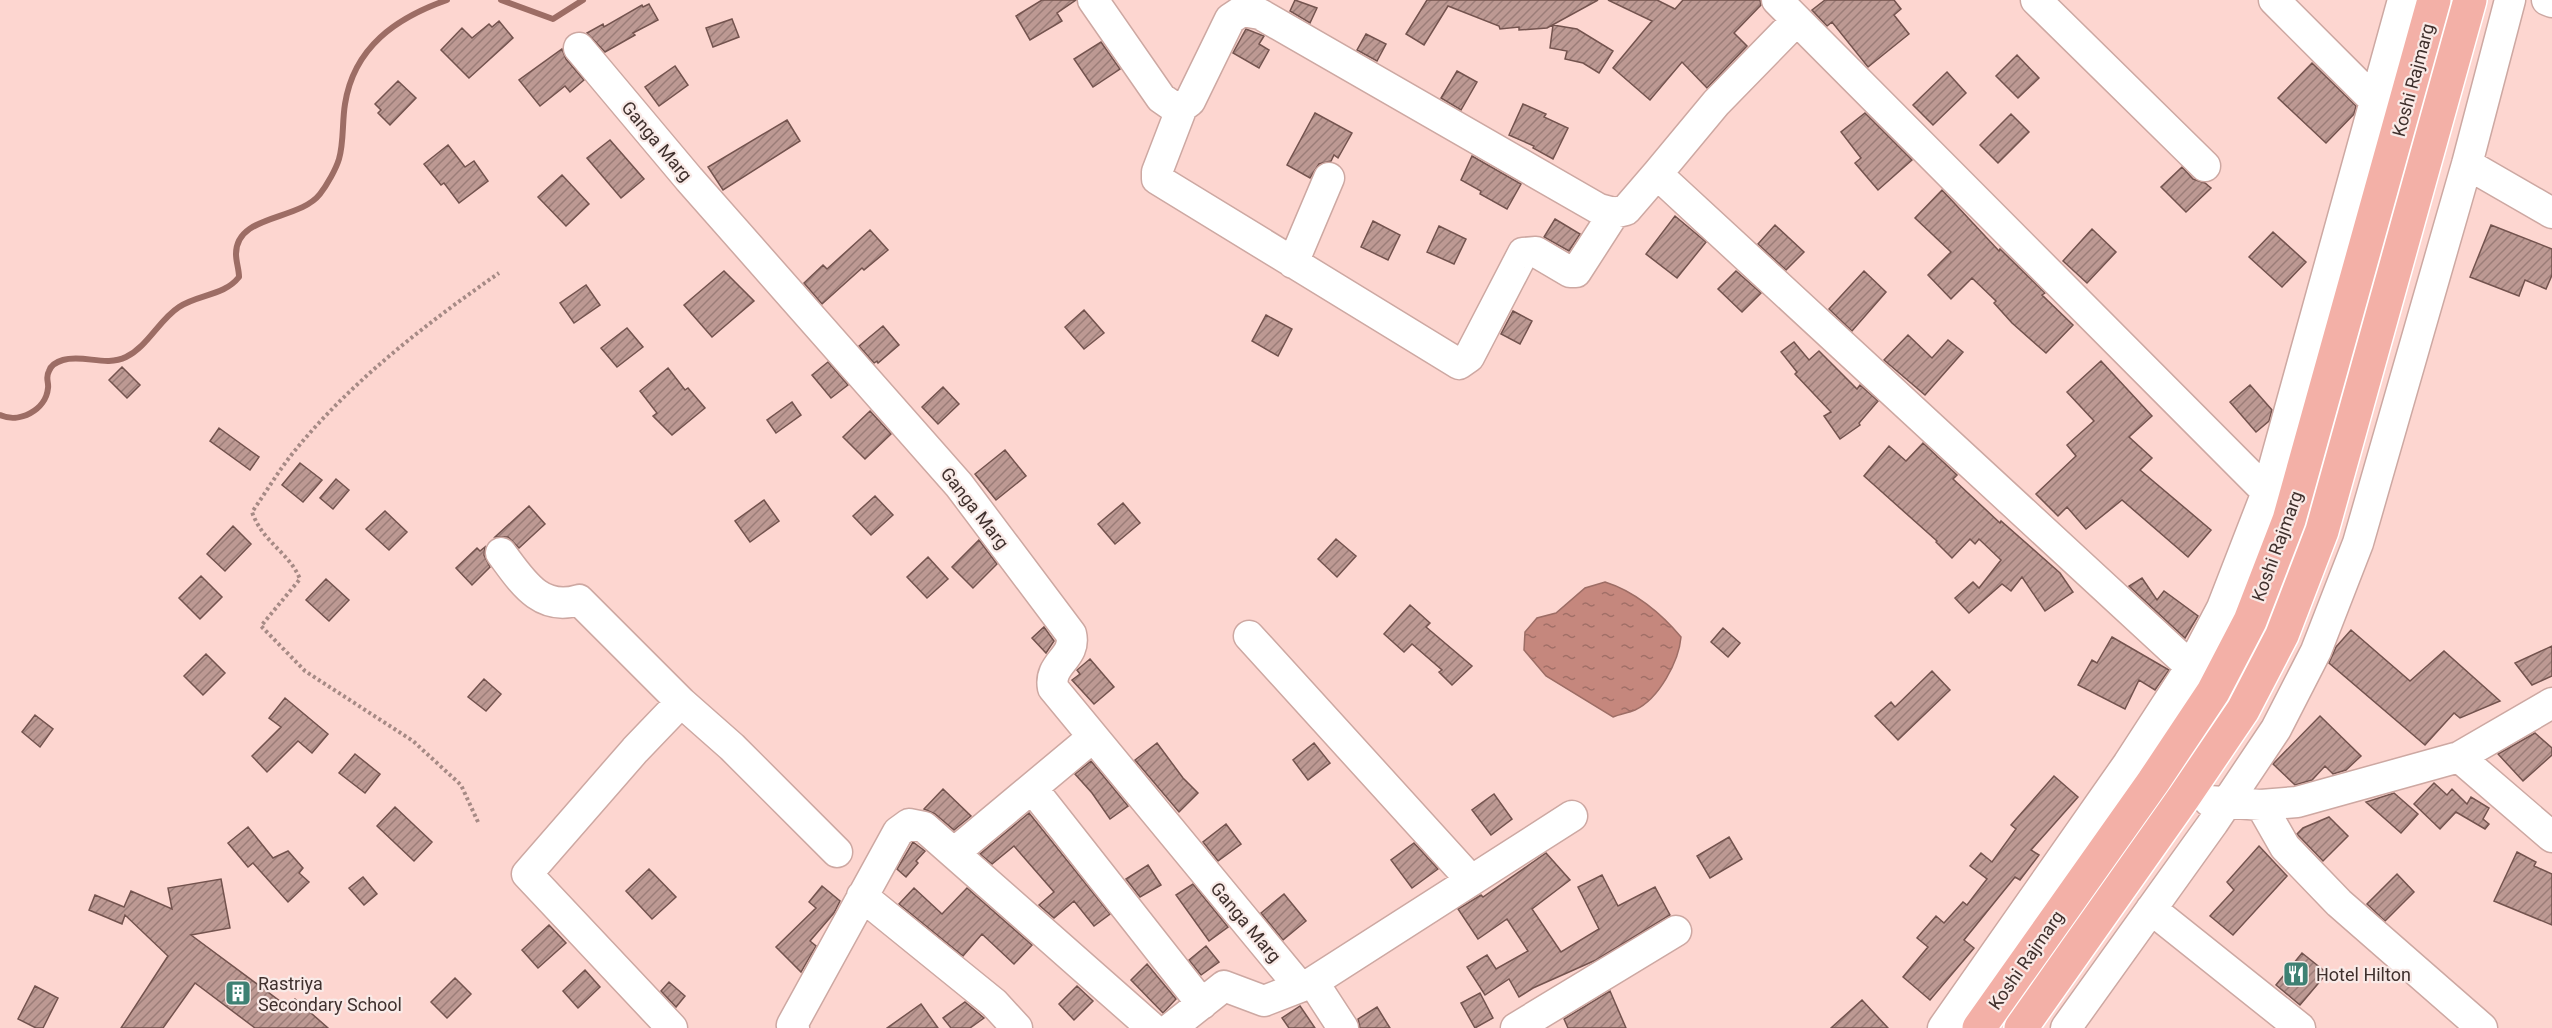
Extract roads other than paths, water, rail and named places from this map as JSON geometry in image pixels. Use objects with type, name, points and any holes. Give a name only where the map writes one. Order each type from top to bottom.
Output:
[{"type":"main road","name":"Koshi Rajmarg","points":[[1979,1028],[2141,773],[2213,692],[2250,621],[2289,520],[2434,0]]},
{"type":"main road","name":"Koshi Rajmarg","points":[[2021,1028],[2243,710],[2277,644],[2322,531],[2470,0]]},
{"type":"street","points":[[1093,0],[1161,98],[1171,105],[1182,107]]},
{"type":"street","points":[[2036,0],[2205,166]]},
{"type":"street","points":[[2274,0],[2371,97]]},
{"type":"street","points":[[2371,97],[2391,0]]},
{"type":"street","points":[[2130,733],[2186,663],[2222,608],[2260,485],[2280,408],[2371,97],[2403,0]]},
{"type":"street","points":[[2305,700],[2358,585],[2379,527],[2474,168],[2510,0]]},
{"type":"street","points":[[2066,1028],[2243,805],[2276,729],[2316,651],[2358,543],[2474,168],[2529,0]]},
{"type":"street","points":[[2547,0],[2552,2]]},
{"type":"street","points":[[1614,213],[1576,272],[1570,272],[1536,252],[1524,253],[1469,357],[1459,364],[1157,179],[1157,172],[1182,107],[1190,101],[1196,91],[1230,19],[1242,11],[1260,14],[1599,210],[1614,213],[1626,210],[1716,103],[1787,10],[2260,485]]},
{"type":"street","name":"Ganga Marg","points":[[579,48],[689,179],[959,485],[1071,634],[1071,649],[1051,678],[1053,688],[1343,1028]]},
{"type":"street","points":[[2474,168],[2552,213]]},
{"type":"street","points":[[1657,174],[2186,663]]},
{"type":"street","points":[[1293,263],[1329,178]]},
{"type":"street","points":[[501,553],[540,599],[565,604],[579,600],[837,852]]},
{"type":"street","points":[[1249,636],[1471,880]]},
{"type":"street","points":[[1943,1028],[2141,773],[2186,663]]},
{"type":"street","points":[[672,1028],[527,874],[635,750],[681,702]]},
{"type":"street","points":[[2141,773],[2184,797],[2243,805],[2297,802],[2459,757],[2552,703]]},
{"type":"street","points":[[954,853],[1093,737]]},
{"type":"street","points":[[2459,757],[2552,837]]},
{"type":"street","points":[[1032,788],[1202,1004]]},
{"type":"street","points":[[2243,805],[2339,903],[2482,1028]]},
{"type":"street","points":[[1171,1028],[1224,986],[1264,1001],[1306,985],[1572,816]]},
{"type":"street","points":[[794,1028],[792,1025],[898,832],[909,824],[924,827],[1152,1028]]},
{"type":"street","points":[[862,896],[994,1003],[1017,1028]]},
{"type":"street","points":[[2089,1028],[2157,914]]},
{"type":"street","points":[[2157,914],[2300,1028]]},
{"type":"street","points":[[1925,1028],[2000,917]]},
{"type":"street","points":[[1516,1028],[1676,931]]},
{"type":"water","points":[[1605,582],[1626,591],[1646,604],[1681,637],[1672,668],[1660,688],[1644,705],[1613,717],[1546,676],[1524,650],[1525,632],[1537,618],[1556,613],[1585,588]]},
{"type":"waterway","points":[[0,415],[15,418],[37,409],[46,396],[48,373],[56,363],[78,358],[111,361],[126,357],[141,346],[179,307],[233,283],[239,277],[236,254],[239,241],[246,232],[270,219],[310,203],[328,182],[341,152],[345,104],[350,84],[368,51],[380,37],[395,26],[428,7],[447,0]]},
{"type":"waterway","points":[[501,0],[553,19],[583,0]]},
{"type":"place","name":"Hotel Hilton","points":[[2296,974]]},
{"type":"place","name":"Rastriya Secondary School","points":[[238,993]]}]
